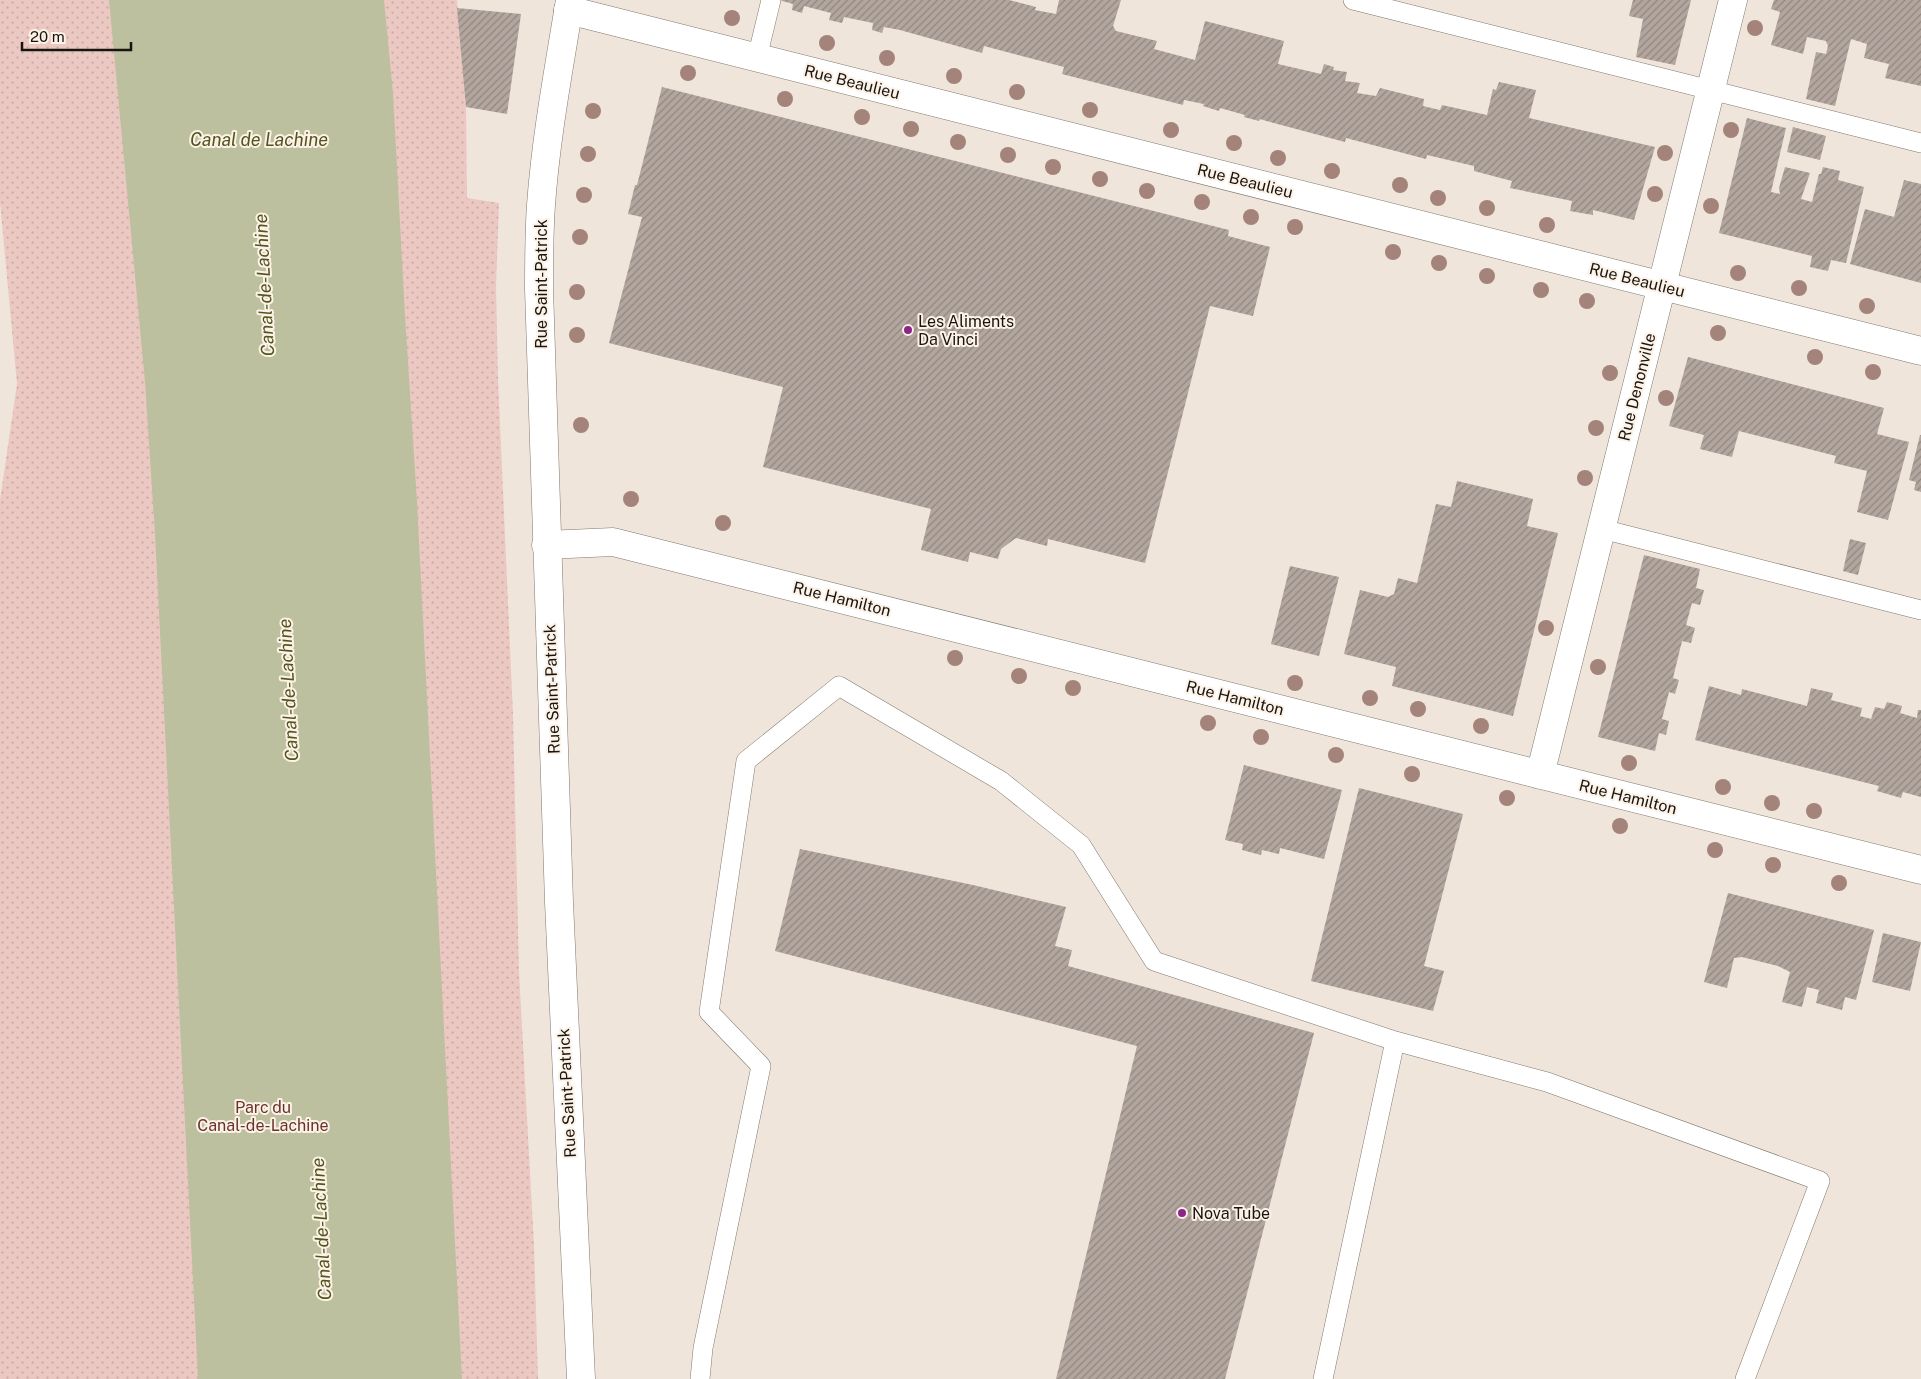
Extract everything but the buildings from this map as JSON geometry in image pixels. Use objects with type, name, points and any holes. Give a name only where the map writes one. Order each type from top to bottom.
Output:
[{"type":"street","name":"Rue Denonville","points":[[1540,775],[1733,0]]},
{"type":"street","name":"Rue Beaulieu","points":[[569,5],[757,58],[1921,352]]},
{"type":"street","name":"Rue Saint-Patrick","points":[[569,5],[557,75],[541,206],[539,289],[559,902],[581,1379]]},
{"type":"street","name":"Rue Hamilton","points":[[546,545],[613,542],[1921,870]]},
{"type":"lane","points":[[757,58],[772,0]]},
{"type":"lane","points":[[1353,0],[1921,143]]},
{"type":"lane","points":[[1602,529],[1921,610]]},
{"type":"lane","points":[[700,1379],[703,1348],[761,1066],[709,1012],[746,761],[839,686],[1001,781],[1081,845],[1154,960],[1395,1042],[1547,1082],[1820,1181],[1745,1379]]},
{"type":"lane","points":[[1323,1379],[1395,1042]]},
{"type":"green space","name":"Parc du Canal-de-Lachine","points":[[0,0],[457,0],[466,107],[467,198],[499,203],[496,286],[498,380],[513,715],[519,972],[534,1246],[538,1379],[0,1379],[0,500],[17,384],[0,202]]},
{"type":"water","name":"Canal de Lachine","points":[[109,0],[384,0],[393,93],[417,502],[462,1379],[198,1379],[155,534],[145,382]]},
{"type":"place","name":"Les Aliments Da Vinci","points":[[908,330]]},
{"type":"place","name":"Nova Tube","points":[[1182,1213]]},
{"type":"water label","name":"Canal-de-Lachine","points":[[264,285]]},
{"type":"water label","name":"Canal-de-Lachine","points":[[288,690]]},
{"type":"water label","name":"Canal-de-Lachine","points":[[321,1229]]}]
